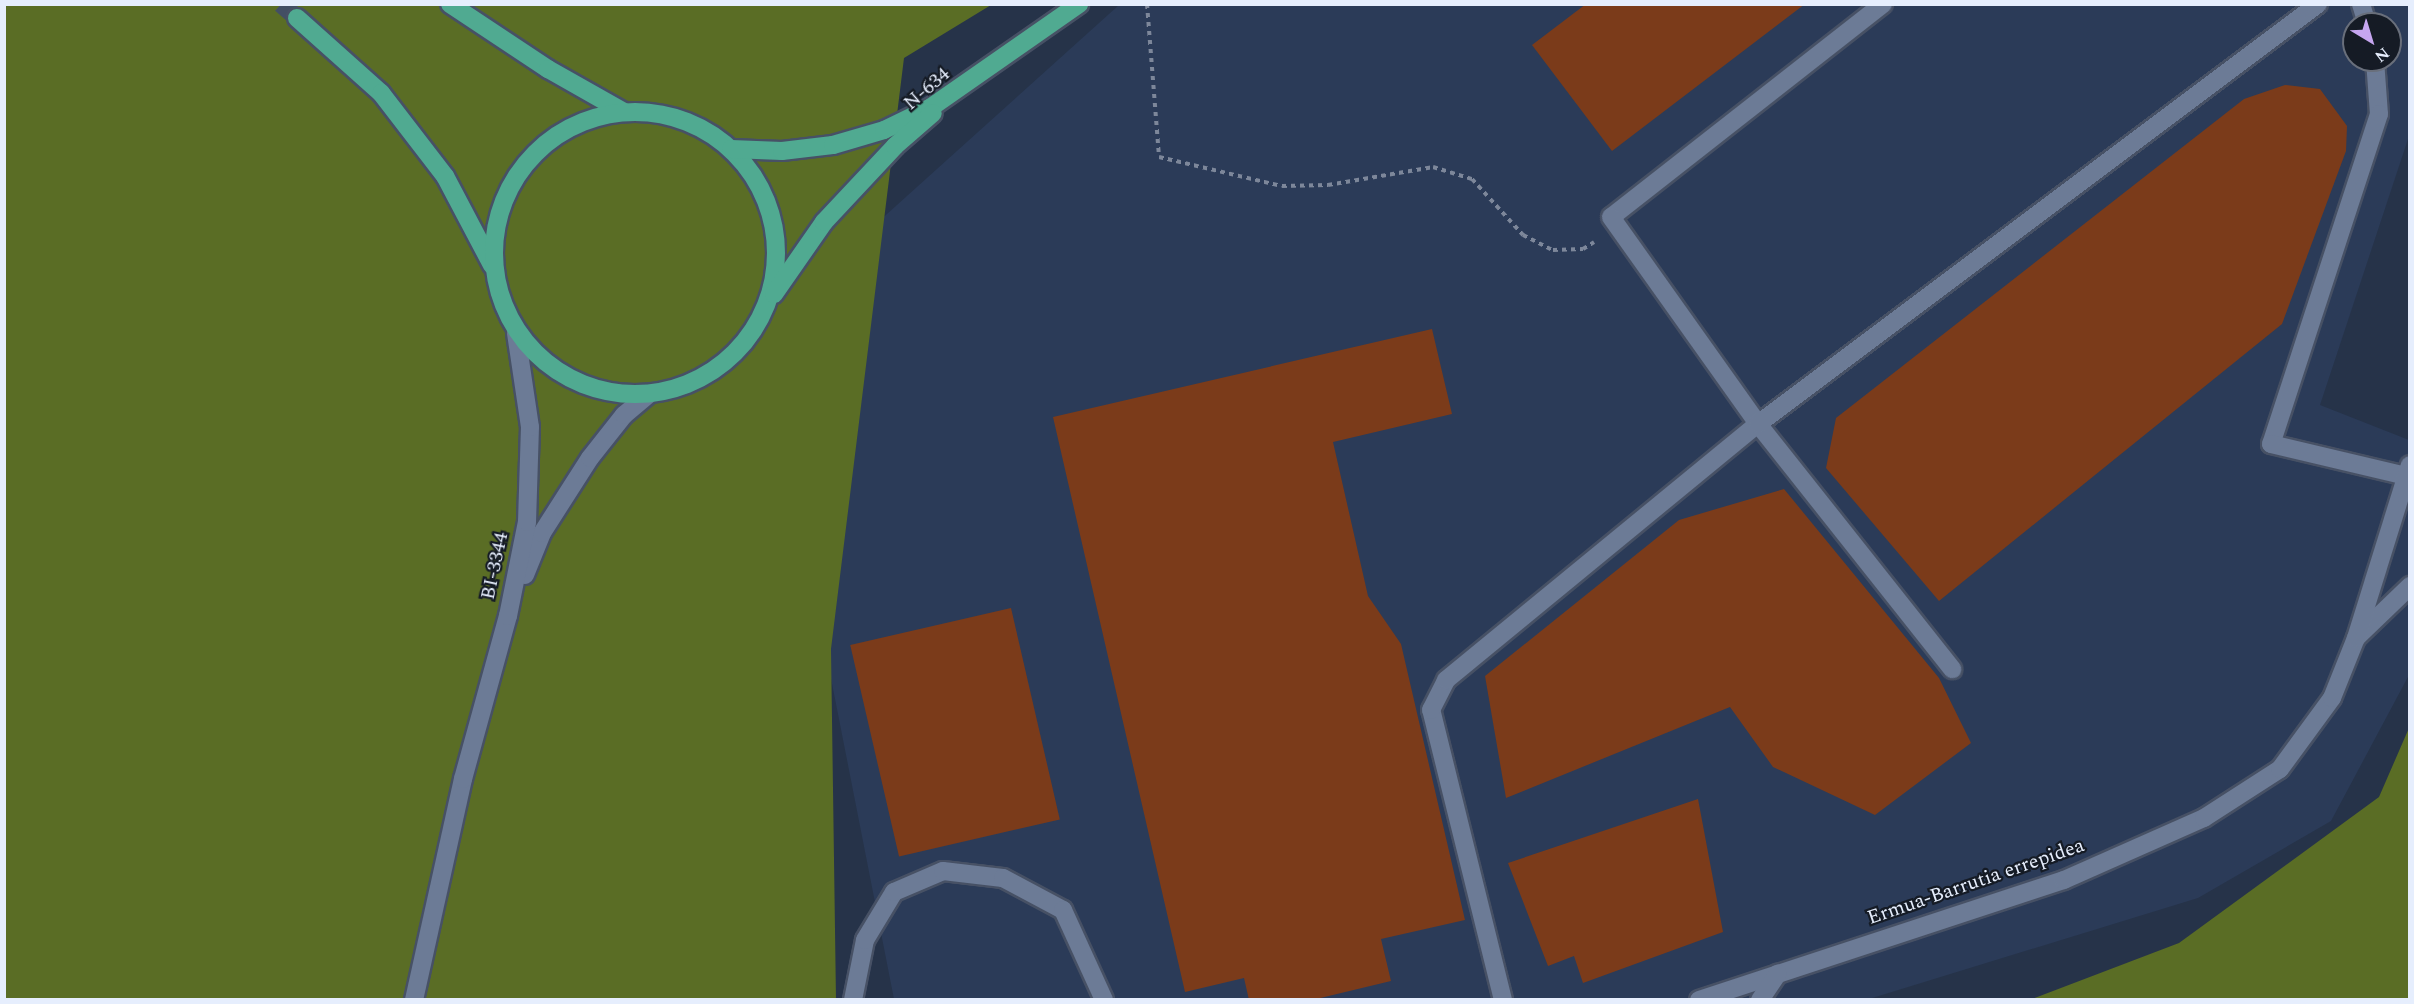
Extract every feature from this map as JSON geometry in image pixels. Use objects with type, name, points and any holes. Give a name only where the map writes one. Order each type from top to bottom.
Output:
[{"type":"highway","points":[[450,4],[548,69],[624,112]]},
{"type":"highway","name":"N-634","points":[[731,149],[792,150],[833,145],[884,130],[930,108],[1079,4]]},
{"type":"highway","points":[[297,18],[381,93],[445,177],[492,267],[500,302],[516,333],[551,370],[597,391],[648,395],[679,389],[708,375],[733,356],[753,331],[768,303],[776,270],[776,237],[768,204],[753,174],[731,149],[681,119],[653,112],[624,112],[580,122],[541,146],[513,180],[496,222],[492,267]]},
{"type":"highway","name":"N-634","points":[[768,303],[824,222],[895,146],[973,78]]},
{"type":"street","points":[[1883,4],[1611,217],[1758,424],[1952,669]]},
{"type":"street","points":[[1503,999],[1431,710],[1446,680],[1758,424],[2318,4]]},
{"type":"street","points":[[2376,72],[2379,114],[2271,444],[2408,471]]},
{"type":"street","name":"BI-3344","points":[[414,999],[463,778],[508,616],[527,522],[531,427],[516,333]]},
{"type":"street","name":"BI-3344","points":[[508,616],[542,533],[584,467],[624,415],[648,395]]},
{"type":"street","name":"Ermua-Barrutia errepidea","points":[[1699,999],[2064,880],[2204,818],[2280,769],[2332,698],[2356,638],[2408,471]]},
{"type":"street","points":[[2356,638],[2409,586]]},
{"type":"street","points":[[853,999],[865,940],[894,892],[943,871],[1004,878],[1063,910],[1104,999]]},
{"type":"street","points":[[1760,999],[1778,973]]},
{"type":"path","points":[[1147,4],[1159,157],[1282,186],[1328,184],[1433,167],[1472,179],[1523,235],[1553,250],[1583,249],[1617,226]]},
{"type":"shaded area","points":[[1119,5],[2409,5],[2409,136],[2320,405],[2409,440],[2409,675],[2331,821],[2198,898],[1869,999],[894,999],[804,541],[837,259]]},
{"type":"green space","points":[[5,5],[991,5],[904,58],[831,649],[836,999],[5,1000]]},
{"type":"green space","points":[[2409,728],[2409,999],[2032,999],[2179,943],[2379,797]]},
{"type":"building","points":[[1586,4],[1805,4],[1612,151],[1532,45]]},
{"type":"building","points":[[2285,85],[2320,89],[2347,126],[2346,151],[2282,324],[1939,601],[1826,468],[1836,418],[2244,99]]},
{"type":"building","points":[[1432,329],[1452,414],[1333,442],[1368,596],[1401,644],[1465,920],[1381,939],[1391,981],[1312,1000],[1249,1000],[1244,978],[1185,992],[1053,417]]},
{"type":"building","points":[[1784,489],[1939,678],[1971,743],[1875,815],[1773,767],[1730,707],[1506,798],[1485,676],[1679,520]]},
{"type":"building","points":[[1011,608],[1060,819],[899,857],[850,645]]},
{"type":"building","points":[[1698,799],[1723,932],[1583,983],[1574,956],[1548,966],[1508,863]]},
{"type":"tunnel","points":[[281,4],[297,18]]}]
